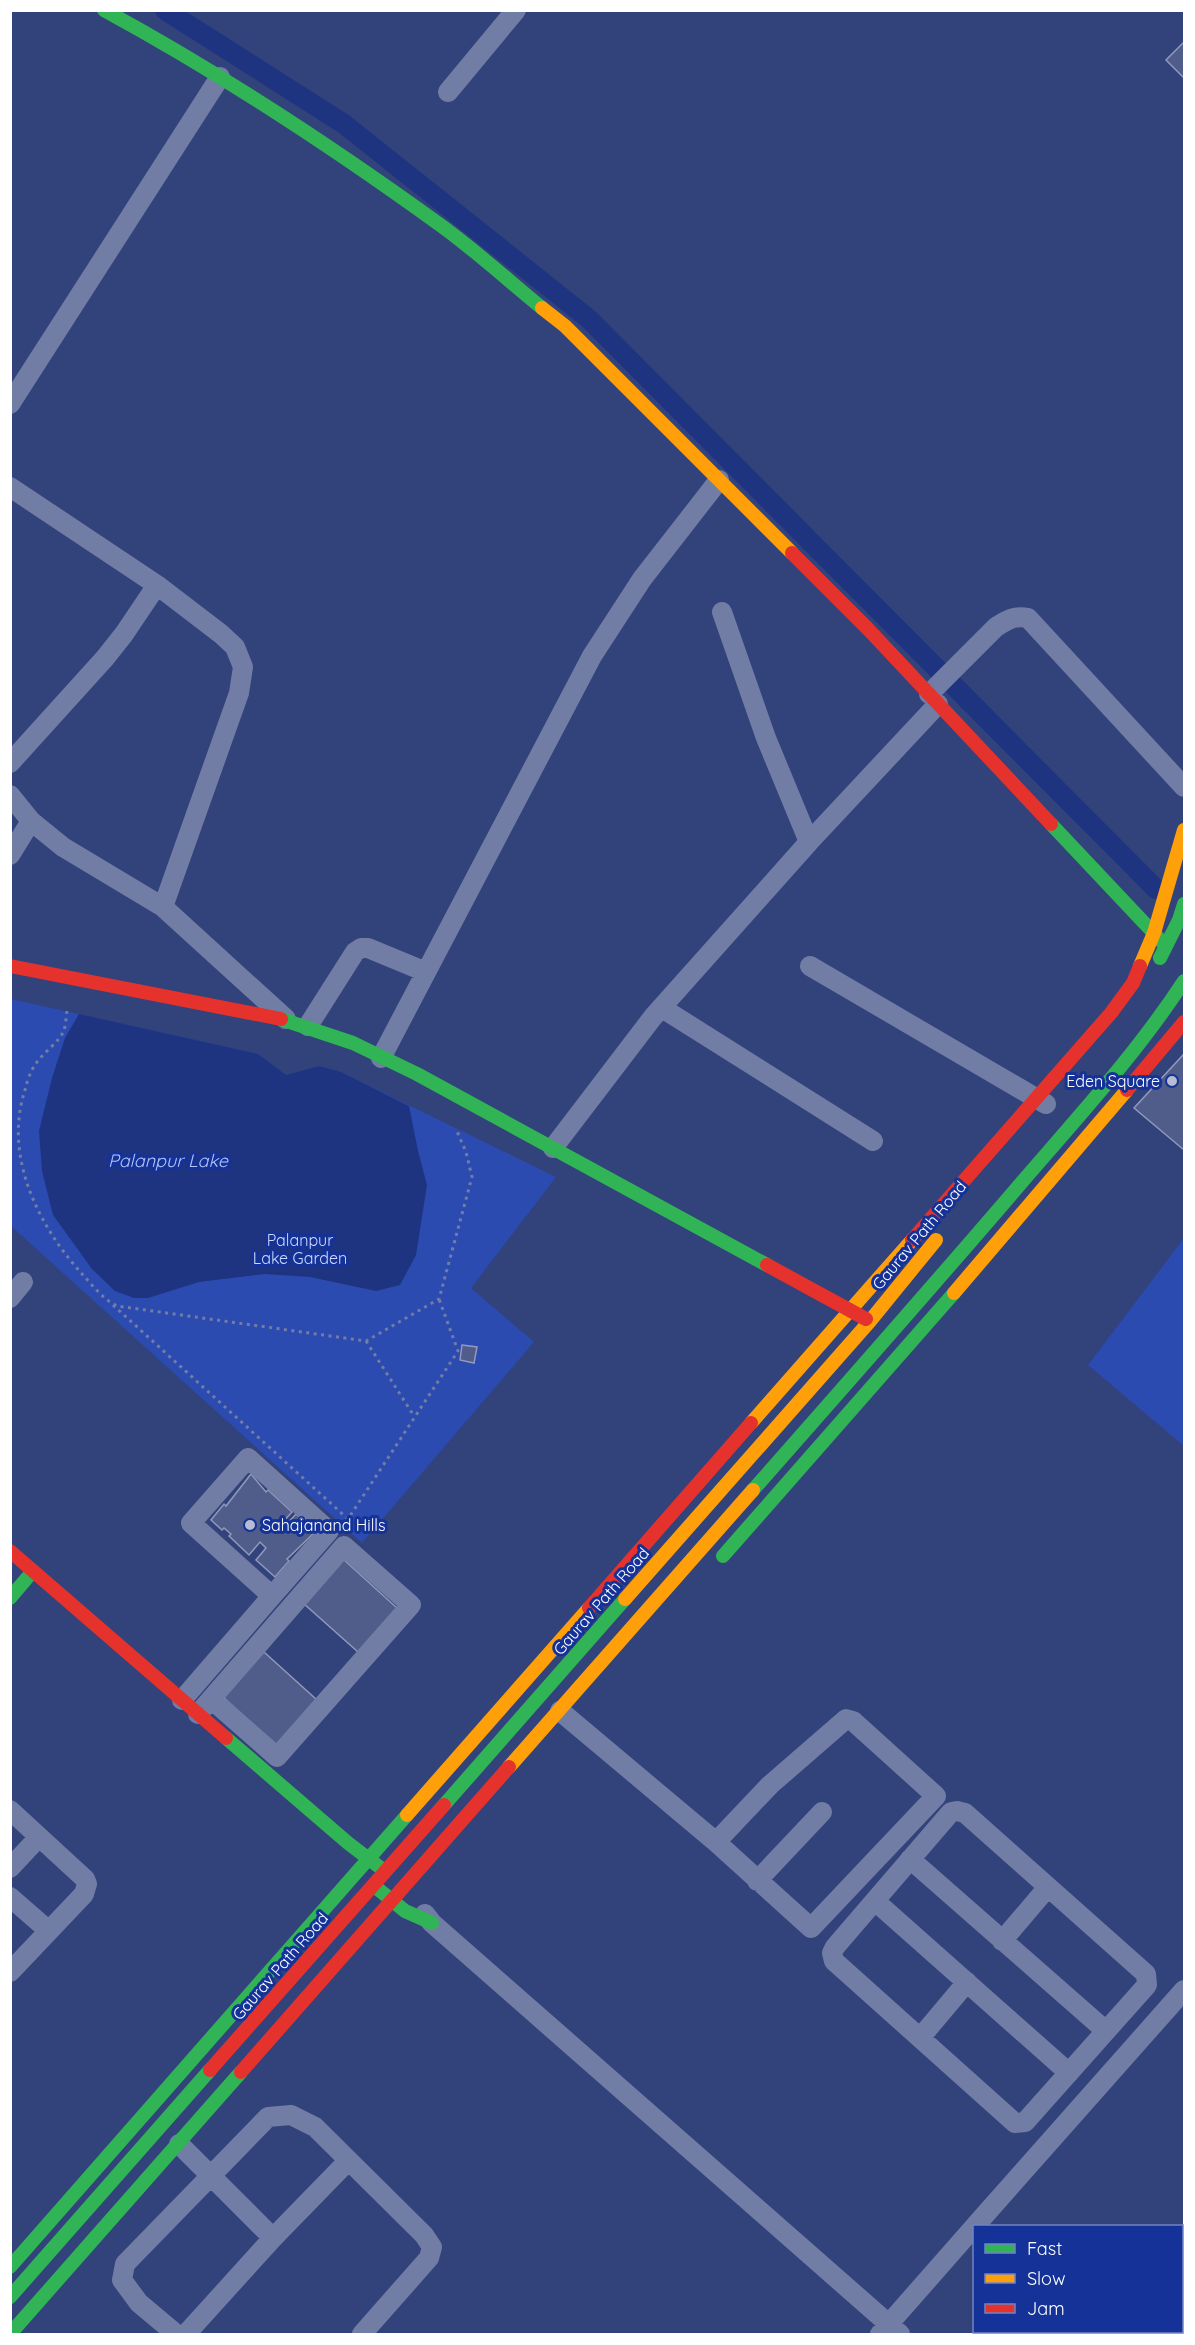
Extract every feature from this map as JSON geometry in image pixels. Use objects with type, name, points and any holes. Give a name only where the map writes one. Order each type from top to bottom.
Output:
[{"type":"street","points":[[104,10],[266,105],[444,228],[564,326],[935,695],[1166,947]]},
{"type":"street","points":[[448,92],[516,10]]},
{"type":"street","points":[[10,404],[220,77]]},
{"type":"street","points":[[381,1058],[592,656],[642,579],[718,480]]},
{"type":"street","points":[[10,487],[157,585],[221,634],[235,647],[243,667],[239,693],[163,907]]},
{"type":"street","points":[[10,763],[112,650],[157,585]]},
{"type":"street","points":[[722,612],[766,738],[808,842]]},
{"type":"street","points":[[553,1148],[662,1008],[958,666],[996,627],[1009,619],[1020,616],[1028,618],[1185,786]]},
{"type":"street","points":[[10,795],[31,821],[63,847],[163,907],[287,1020]]},
{"type":"street","points":[[10,855],[31,821]]},
{"type":"street","points":[[1033,1123],[1042,1102],[1133,983],[1154,933],[1185,830]]},
{"type":"street","points":[[10,2267],[850,1310],[1131,1009],[1182,921],[1185,904]]},
{"type":"street","points":[[308,1026],[355,952],[361,948],[368,948],[426,972]]},
{"type":"street","points":[[10,966],[308,1026],[381,1058],[553,1148],[892,1332]]},
{"type":"street","points":[[810,966],[1042,1102]]},
{"type":"street","points":[[10,2334],[188,2151],[402,1905],[570,1721],[892,1332],[1119,1069],[1164,1012],[1185,981]]},
{"type":"street","points":[[662,1008],[873,1141]]},
{"type":"street","points":[[716,1564],[977,1267],[1185,1022]]},
{"type":"street","name":"Gaurav Path Road","points":[[10,2297],[870,1321],[944,1231]]},
{"type":"street","points":[[10,1298],[23,1282]]},
{"type":"street","points":[[182,1700],[329,1531],[248,1458],[191,1523],[272,1596]]},
{"type":"street","points":[[198,1714],[211,1699],[344,1546],[411,1605],[277,1757],[211,1699]]},
{"type":"street","points":[[10,1551],[348,1843],[370,1858],[385,1872],[402,1905]]},
{"type":"street","points":[[10,1598],[33,1571]]},
{"type":"street","points":[[570,1721],[716,1842],[811,1928],[936,1795],[853,1721],[846,1719],[770,1785],[716,1842]]},
{"type":"street","points":[[10,1810],[87,1884],[84,1894],[10,1972]]},
{"type":"street","points":[[1147,1985],[1025,2122],[1016,2123],[834,1961],[832,1953],[874,1900],[951,1812],[957,1811],[965,1813],[1146,1974],[1147,1985],[1170,2006]]},
{"type":"street","points":[[757,1881],[822,1812]]},
{"type":"street","points":[[10,1868],[39,1837]]},
{"type":"street","points":[[348,1843],[358,1870],[402,1905],[432,1923],[889,2331],[973,2229]]},
{"type":"street","points":[[910,1859],[1002,1941],[1102,2036],[1122,2061]]},
{"type":"street","points":[[1002,1941],[1048,1887]]},
{"type":"street","points":[[10,1897],[49,1930]]},
{"type":"street","points":[[874,1900],[967,1982],[1076,2066],[1105,2080]]},
{"type":"street","points":[[920,2038],[967,1982]]},
{"type":"street","points":[[977,2225],[1185,1990]]},
{"type":"street","points":[[176,2334],[139,2303],[122,2280],[125,2264],[268,2117],[291,2115],[315,2127],[424,2235],[432,2247],[429,2258],[362,2334]]},
{"type":"street","points":[[188,2151],[273,2238]]},
{"type":"street","points":[[186,2334],[273,2238],[348,2161]]},
{"type":"path","points":[[67,1011],[64,1032],[34,1065],[24,1091],[17,1123],[19,1151],[33,1199],[44,1222],[74,1266],[110,1303],[348,1519],[458,1351],[439,1299],[472,1177],[466,1152],[456,1129]]},
{"type":"path","points":[[110,1303],[117,1306],[366,1341],[439,1299]]},
{"type":"path","points":[[366,1341],[414,1416]]},
{"type":"green space","name":"Palanpur Lake Garden","points":[[11,999],[258,1054],[286,1075],[319,1066],[341,1072],[556,1177],[471,1288],[534,1342],[362,1543],[11,1226]]},
{"type":"green space","points":[[1184,1238],[1184,1446],[1088,1365]]},
{"type":"water","name":"Palanpur Lake","points":[[79,1014],[258,1054],[286,1075],[319,1066],[341,1072],[409,1106],[427,1185],[416,1255],[400,1285],[376,1291],[310,1277],[265,1274],[199,1282],[148,1298],[134,1298],[115,1291],[92,1269],[53,1215],[42,1171],[39,1131],[65,1038]]},
{"type":"building","points":[[1184,42],[1184,78],[1166,60]]},
{"type":"building","name":"Eden Square","points":[[1184,1054],[1184,1150],[1134,1108]]},
{"type":"building","points":[[462,1345],[477,1347],[474,1363],[460,1360]]},
{"type":"building","name":"Sahajanand Hills","points":[[251,1474],[266,1492],[268,1490],[292,1512],[282,1523],[285,1526],[296,1514],[315,1532],[287,1559],[289,1561],[275,1577],[256,1560],[266,1548],[260,1542],[249,1555],[229,1536],[231,1534],[224,1528],[222,1530],[211,1520],[224,1504],[226,1506]]},
{"type":"building","points":[[343,1559],[397,1608],[358,1652],[303,1603]]},
{"type":"building","points":[[264,1652],[317,1700],[276,1746],[223,1697]]},
{"type":"waterway","points":[[165,10],[344,124],[589,319],[1156,889]]},
{"type":"traffic: fast","points":[[104,10],[234,86],[361,169],[481,256],[542,308]]},
{"type":"traffic: fast","points":[[1051,824],[1165,945]]},
{"type":"traffic: fast","points":[[1160,958],[1179,920],[1184,904]]},
{"type":"traffic: fast","points":[[753,1490],[1085,1109],[1147,1034],[1184,981]]},
{"type":"traffic: fast","points":[[281,1019],[353,1043],[417,1074],[767,1265]]},
{"type":"traffic: fast","points":[[723,1556],[954,1293]]},
{"type":"traffic: fast","points":[[10,1598],[33,1571]]},
{"type":"traffic: fast","points":[[444,1805],[625,1599]]},
{"type":"traffic: fast","points":[[226,1738],[348,1843],[382,1869]]},
{"type":"traffic: fast","points":[[10,2267],[407,1815]]},
{"type":"traffic: fast","points":[[378,1889],[405,1911],[432,1923]]},
{"type":"traffic: fast","points":[[10,2297],[210,2070]]},
{"type":"traffic: fast","points":[[10,2334],[241,2072]]},
{"type":"traffic: slow","points":[[542,308],[565,326],[792,553]]},
{"type":"traffic: slow","points":[[1140,966],[1154,933],[1184,830]]},
{"type":"traffic: slow","points":[[954,1293],[1127,1090]]},
{"type":"traffic: slow","points":[[751,1423],[912,1240]]},
{"type":"traffic: slow","points":[[625,1599],[870,1321],[936,1240]]},
{"type":"traffic: slow","points":[[509,1767],[753,1490]]},
{"type":"traffic: slow","points":[[407,1815],[589,1608]]},
{"type":"traffic: jam","points":[[792,553],[868,629],[1051,824]]},
{"type":"traffic: jam","points":[[10,966],[281,1019]]},
{"type":"traffic: jam","points":[[912,1240],[1111,1013],[1133,983],[1140,966]]},
{"type":"traffic: jam","points":[[1127,1090],[1184,1022]]},
{"type":"traffic: jam","points":[[767,1265],[866,1319]]},
{"type":"traffic: jam","points":[[589,1608],[751,1423]]},
{"type":"traffic: jam","points":[[10,1551],[226,1738]]},
{"type":"traffic: jam","points":[[241,2072],[509,1767]]},
{"type":"traffic: jam","points":[[210,2070],[444,1805]]},
{"type":"place","name":"Eden Square","points":[[1172,1081]]},
{"type":"place","name":"Sahajanand Hills","points":[[250,1525]]}]
